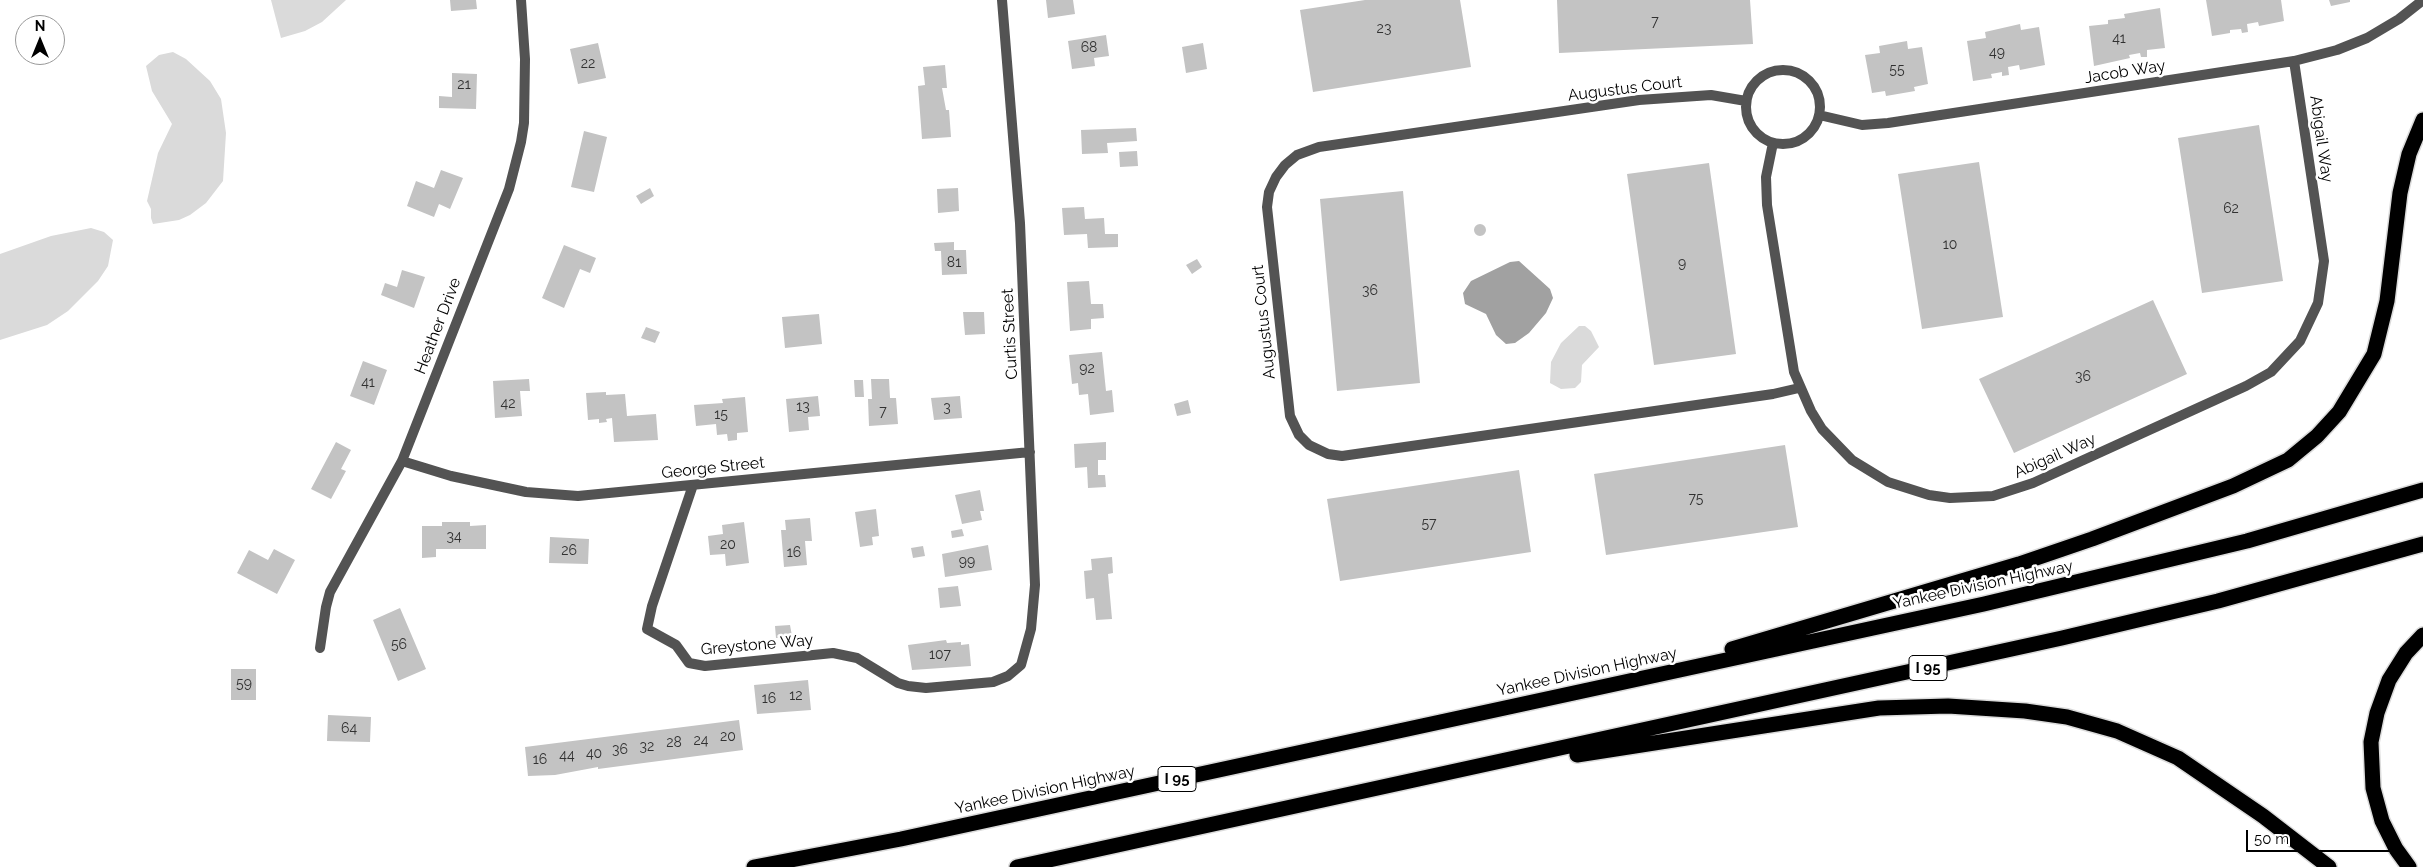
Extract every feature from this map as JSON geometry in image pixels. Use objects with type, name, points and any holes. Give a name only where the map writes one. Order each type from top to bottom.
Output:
[{"type":"highway","points":[[1599,688],[2028,561],[2182,506],[2262,474],[2288,460],[2317,436],[2339,412],[2374,354],[2387,301],[2400,193],[2409,154],[2423,120]]},
{"type":"highway","name":"Yankee Division Highway","points":[[754,867],[910,837],[1984,604],[2158,564],[2336,517],[2423,490]]},
{"type":"highway","name":"I 95","points":[[1017,867],[1430,778],[2108,627],[2292,582],[2423,544]]},
{"type":"highway","points":[[2409,867],[2396,849],[2382,821],[2373,788],[2371,742],[2377,713],[2389,680],[2406,652],[2423,635]]},
{"type":"highway","points":[[1430,778],[1872,709],[1948,706],[1996,708],[2067,718],[2099,725],[2159,748],[2200,771],[2329,867]]},
{"type":"highway","points":[[1034,867],[1061,858]]},
{"type":"street","name":"Heather Drive","points":[[320,648],[330,592],[402,461],[509,189],[521,142],[525,104],[525,59],[521,0]]},
{"type":"street","name":"Curtis Street","points":[[1002,0],[1019,214],[1035,585],[1031,629],[1020,665]]},
{"type":"street","name":"Jacob Way","points":[[1819,115],[1862,125],[1888,123],[2294,61],[2330,52],[2367,38],[2399,20],[2422,0]]},
{"type":"street","name":"Abigail Way","points":[[1773,144],[1766,177],[1767,205],[1790,351],[1800,388],[1822,429],[1836,445],[1864,468],[1908,490],[1929,495],[1971,498],[2000,494],[2034,483],[2259,379],[2282,362],[2300,341],[2314,316],[2323,282],[2322,247],[2294,61]]},
{"type":"street","points":[[1788,70],[1800,74],[1814,86],[1820,103],[1819,115],[1810,133],[1800,140],[1787,144],[1773,144],[1761,138],[1751,128],[1746,114],[1746,101],[1750,89],[1758,79],[1769,72],[1788,70]]},
{"type":"street","name":"Augustus Court","points":[[1746,101],[1711,96],[1639,100],[1320,147],[1298,155],[1285,165],[1276,177],[1269,192],[1267,207],[1290,416],[1299,435],[1309,445],[1328,454],[1342,456],[1773,394],[1800,388]]},
{"type":"street","name":"George Street","points":[[402,461],[451,476],[542,494],[613,494],[1030,452]]},
{"type":"street","name":"Greystone Way","points":[[693,486],[652,606],[647,629],[676,645],[689,663],[705,666],[833,653],[857,658],[898,683],[926,688],[993,682],[1008,676],[1020,665]]},
{"type":"shaded area","points":[[271,0],[346,0],[322,22],[305,31],[281,38]]},
{"type":"shaded area","points":[[173,52],[186,59],[210,81],[221,99],[226,133],[223,181],[206,203],[190,215],[179,220],[153,224],[151,209],[147,201],[158,153],[172,124],[152,91],[146,66],[159,55]]},
{"type":"shaded area","points":[[91,228],[104,232],[113,240],[108,266],[98,281],[68,311],[47,325],[0,340],[0,254],[51,236]]},
{"type":"shaded area","points":[[1519,261],[1550,289],[1553,298],[1546,313],[1529,333],[1515,343],[1506,344],[1496,335],[1486,314],[1465,304],[1463,293],[1471,281],[1510,262]]},
{"type":"shaded area","points":[[1579,326],[1585,326],[1591,331],[1599,347],[1582,365],[1581,382],[1575,388],[1561,389],[1550,383],[1551,362],[1561,343]]},
{"type":"building","points":[[450,0],[476,0],[477,9],[451,11]]},
{"type":"building","points":[[1046,0],[1073,0],[1075,14],[1048,18]]},
{"type":"building","points":[[1365,0],[1460,0],[1471,67],[1313,92],[1300,10]]},
{"type":"building","points":[[1557,0],[1750,0],[1753,44],[1559,53]]},
{"type":"building","points":[[2206,0],[2281,0],[2284,21],[2259,26],[2258,22],[2247,24],[2248,32],[2242,33],[2241,29],[2230,30],[2230,33],[2212,36]]},
{"type":"building","points":[[2329,0],[2350,0],[2350,2],[2331,6]]},
{"type":"building","points":[[2160,8],[2165,48],[2147,50],[2147,57],[2141,57],[2140,53],[2129,55],[2130,58],[2094,66],[2089,26],[2108,24],[2108,20],[2125,18],[2124,14]]},
{"type":"building","points":[[2020,24],[2021,30],[2039,27],[2045,65],[2020,70],[2019,65],[2008,67],[2009,75],[2002,76],[2002,72],[1991,74],[1992,78],[1973,81],[1967,41],[1986,38],[1985,32]]},
{"type":"building","points":[[1106,35],[1109,56],[1094,58],[1095,66],[1072,69],[1068,41]]},
{"type":"building","points":[[1907,41],[1908,49],[1922,47],[1928,84],[1914,87],[1915,91],[1886,96],[1885,91],[1872,93],[1865,55],[1880,53],[1879,46]]},
{"type":"building","points":[[598,43],[606,78],[578,84],[570,49]]},
{"type":"building","points":[[1203,43],[1207,69],[1186,73],[1182,47]]},
{"type":"building","points":[[945,65],[947,88],[942,88],[946,110],[949,110],[951,137],[922,139],[918,86],[925,85],[923,67]]},
{"type":"building","points":[[452,73],[477,74],[476,109],[439,108],[439,96],[452,97]]},
{"type":"building","points":[[2259,125],[2283,281],[2202,293],[2178,138]]},
{"type":"building","points":[[1136,128],[1137,141],[1107,143],[1108,153],[1082,154],[1081,130]]},
{"type":"building","points":[[584,131],[607,137],[594,192],[571,187]]},
{"type":"building","points":[[1137,151],[1138,166],[1120,167],[1119,152]]},
{"type":"building","points":[[1979,162],[2003,317],[1922,329],[1898,174]]},
{"type":"building","points":[[1709,163],[1736,354],[1654,365],[1627,174]]},
{"type":"building","points":[[441,170],[463,178],[450,209],[439,204],[434,217],[407,206],[416,181],[434,188]]},
{"type":"building","points":[[650,188],[654,196],[641,204],[636,196]]},
{"type":"building","points":[[958,188],[959,211],[938,213],[937,189]]},
{"type":"building","points":[[1403,191],[1420,383],[1337,391],[1320,199]]},
{"type":"building","points":[[1084,207],[1085,219],[1104,218],[1105,234],[1118,234],[1118,247],[1088,248],[1087,234],[1064,235],[1062,208]]},
{"type":"building","points":[[1478,224],[1482,224],[1486,230],[1482,236],[1478,236],[1474,232],[1474,228]]},
{"type":"building","points":[[954,242],[954,250],[966,250],[967,274],[942,275],[941,251],[935,251],[934,243]]},
{"type":"building","points":[[564,245],[596,258],[590,273],[580,269],[564,308],[542,298]]},
{"type":"building","points":[[1197,259],[1202,267],[1192,274],[1186,265]]},
{"type":"building","points":[[402,270],[425,277],[414,308],[381,295],[385,283],[397,287]]},
{"type":"building","points":[[1089,281],[1091,304],[1103,304],[1104,318],[1091,319],[1091,329],[1070,331],[1067,282]]},
{"type":"building","points":[[2153,300],[2187,374],[2014,453],[1979,379]]},
{"type":"building","points":[[963,312],[984,312],[985,334],[965,335]]},
{"type":"building","points":[[819,314],[822,344],[785,348],[782,317]]},
{"type":"building","points":[[646,327],[660,332],[655,343],[641,338]]},
{"type":"building","points":[[1102,352],[1106,391],[1112,390],[1114,412],[1090,415],[1088,394],[1079,395],[1078,383],[1072,384],[1069,355]]},
{"type":"building","points":[[363,361],[387,370],[374,405],[350,396]]},
{"type":"building","points":[[529,379],[530,391],[520,391],[522,416],[495,418],[493,381]]},
{"type":"building","points":[[871,379],[889,379],[890,398],[896,398],[898,424],[869,426],[868,399],[872,399]]},
{"type":"building","points":[[854,380],[863,380],[864,397],[855,397]]},
{"type":"building","points":[[606,392],[606,395],[625,394],[627,416],[656,414],[658,440],[614,442],[612,418],[606,419],[607,422],[599,423],[599,419],[588,420],[586,393]]},
{"type":"building","points":[[818,396],[820,416],[808,417],[809,430],[789,432],[786,399]]},
{"type":"building","points":[[960,396],[962,418],[934,420],[931,398]]},
{"type":"building","points":[[745,397],[748,432],[737,433],[737,440],[728,441],[727,434],[717,435],[716,424],[696,426],[694,405],[723,403],[722,399]]},
{"type":"building","points":[[1188,400],[1191,413],[1177,416],[1174,404]]},
{"type":"building","points":[[336,442],[351,450],[341,469],[346,471],[331,499],[311,489]]},
{"type":"building","points":[[1106,442],[1106,460],[1098,460],[1098,475],[1105,475],[1106,487],[1088,488],[1087,467],[1075,468],[1074,444]]},
{"type":"building","points":[[1785,445],[1798,527],[1606,555],[1594,474]]},
{"type":"building","points":[[1519,470],[1531,552],[1340,581],[1327,499]]},
{"type":"building","points":[[980,490],[984,511],[980,511],[982,520],[962,524],[955,495]]},
{"type":"building","points":[[876,509],[879,536],[872,537],[873,545],[860,547],[855,512]]},
{"type":"building","points":[[810,518],[812,541],[805,541],[807,565],[784,567],[781,530],[786,530],[785,520]]},
{"type":"building","points":[[442,522],[470,522],[470,526],[486,525],[486,549],[436,549],[436,557],[422,558],[422,526],[442,526]]},
{"type":"building","points":[[744,522],[749,563],[726,566],[725,554],[710,555],[708,536],[723,534],[722,525]]},
{"type":"building","points":[[962,529],[964,536],[952,538],[951,531]]},
{"type":"building","points":[[550,537],[589,539],[588,564],[549,563]]},
{"type":"building","points":[[988,545],[992,570],[945,577],[942,554]]},
{"type":"building","points":[[923,546],[925,556],[913,558],[911,548]]},
{"type":"building","points":[[274,549],[295,560],[277,594],[237,573],[249,550],[268,560]]},
{"type":"building","points":[[1112,557],[1113,573],[1108,574],[1112,619],[1096,620],[1094,598],[1086,599],[1084,571],[1092,570],[1091,559]]},
{"type":"building","points":[[958,586],[961,606],[940,608],[938,588]]},
{"type":"building","points":[[400,608],[426,669],[398,681],[373,620]]},
{"type":"building","points":[[790,625],[792,636],[776,638],[775,626]]},
{"type":"building","points":[[946,640],[947,643],[961,642],[961,645],[969,644],[971,666],[912,670],[908,645]]},
{"type":"building","points":[[231,669],[256,669],[256,700],[231,700]]},
{"type":"building","points":[[808,680],[811,710],[757,714],[754,685]]},
{"type":"building","points":[[328,715],[371,717],[370,742],[327,741]]},
{"type":"building","points":[[739,720],[743,750],[598,769],[598,767],[555,775],[528,776],[525,747]]}]
